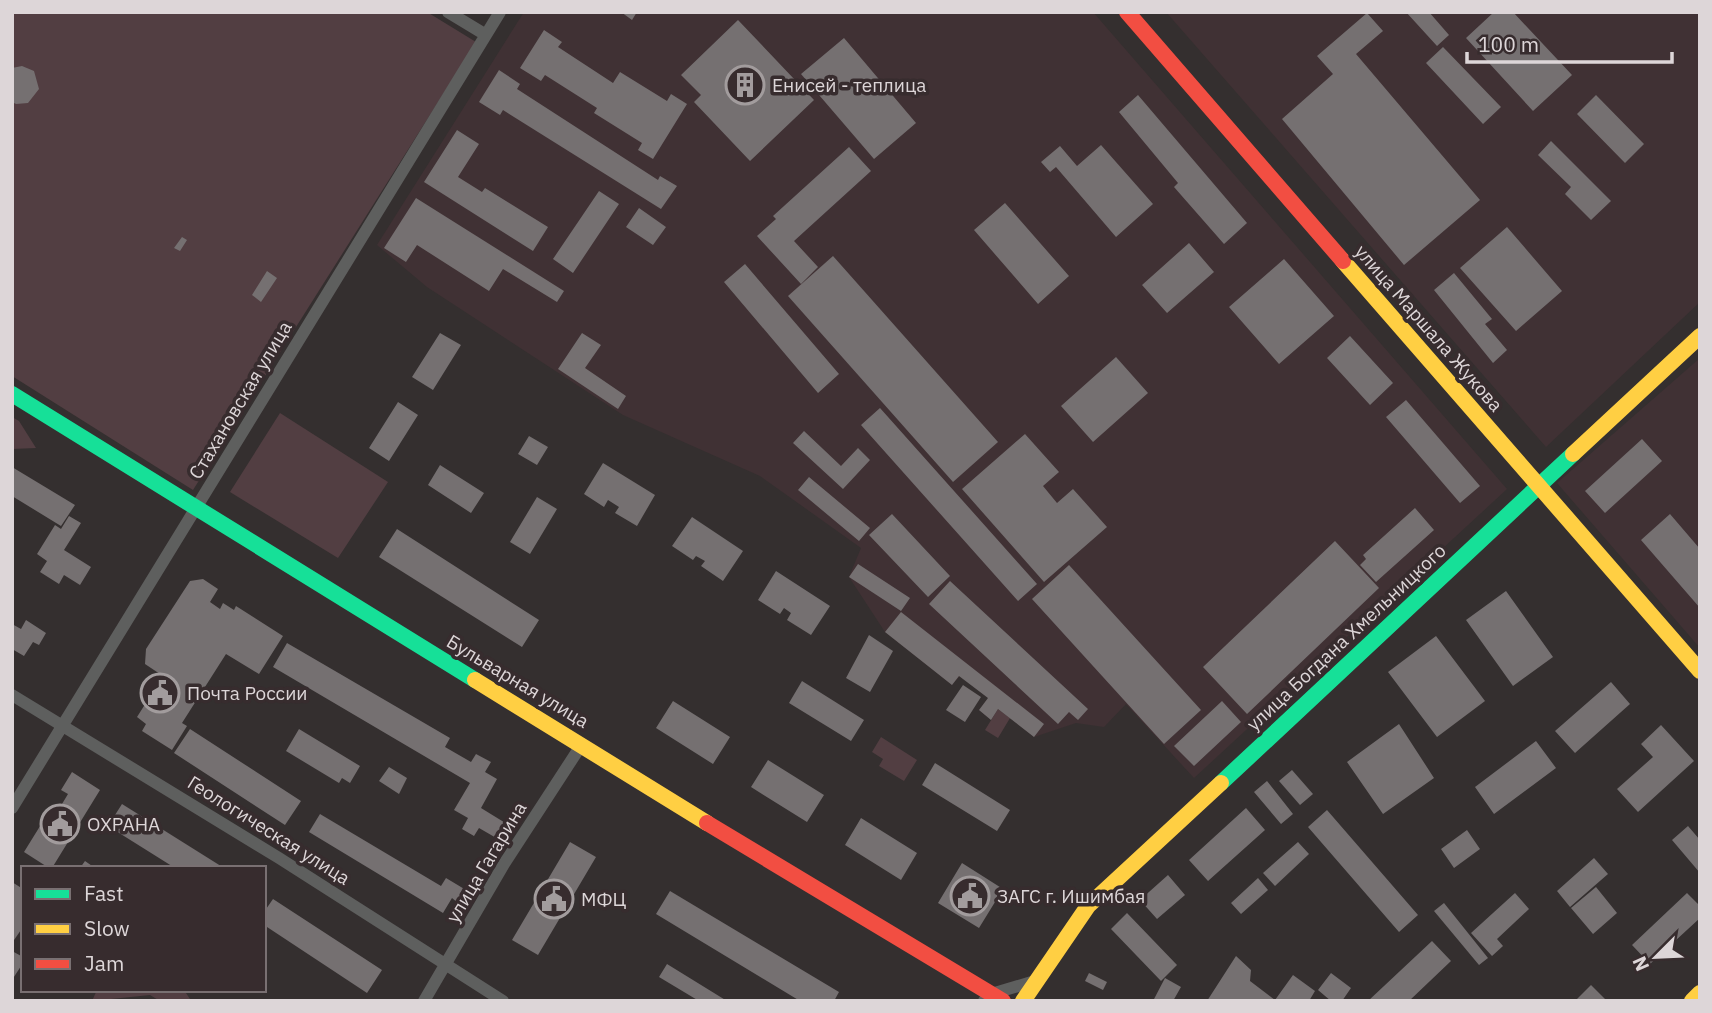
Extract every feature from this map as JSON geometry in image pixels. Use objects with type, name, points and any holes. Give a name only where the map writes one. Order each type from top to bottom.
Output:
[{"type":"street","points":[[448,12],[486,35]]},
{"type":"street","name":"Стахановская улица","points":[[12,808],[500,12]]},
{"type":"street","name":"улица Маршала Жукова","points":[[1128,12],[1700,671]]},
{"type":"street","name":"улица Богдана Хмельницкого","points":[[1023,1001],[1088,906],[1700,336]]},
{"type":"street","name":"Бульварная улица","points":[[12,394],[582,744],[986,998],[1003,1001]]},
{"type":"street","name":"Геологическая улица","points":[[12,695],[279,858],[503,1001]]},
{"type":"street","name":"улица Гагарина","points":[[424,1001],[504,864],[582,744]]},
{"type":"street","points":[[986,998],[1035,981]]},
{"type":"street","points":[[1692,1001],[1700,993]]},
{"type":"shaded area","points":[[12,12],[427,12],[476,42],[193,490],[12,376]]},
{"type":"shaded area","points":[[524,12],[1093,12],[1507,489],[1194,778],[1126,704],[1104,727],[1076,723],[1034,737],[999,709],[991,720],[979,710],[988,698],[960,676],[952,685],[885,632],[849,577],[861,548],[760,476],[623,415],[427,287],[377,245]]},
{"type":"shaded area","points":[[1166,12],[1700,12],[1700,302],[1546,447]]},
{"type":"shaded area","points":[[1700,358],[1700,648],[1557,483]]},
{"type":"shaded area","points":[[280,413],[388,482],[338,558],[230,492]]},
{"type":"shaded area","points":[[12,417],[19,421],[36,448],[12,449]]},
{"type":"shaded area","points":[[998,709],[1010,718],[998,738],[985,730]]},
{"type":"shaded area","points":[[881,737],[917,760],[904,781],[879,766],[883,759],[872,752]]},
{"type":"shaded area","points":[[96,992],[185,992],[190,999],[160,1001],[150,995],[92,1001]]},
{"type":"building","points":[[621,12],[637,12],[632,20]]},
{"type":"building","points":[[1406,12],[1429,12],[1449,35],[1437,46]]},
{"type":"building","points":[[1494,12],[1513,12],[1572,75],[1533,111],[1466,38]]},
{"type":"building","points":[[1367,13],[1383,31],[1356,54],[1480,200],[1404,265],[1282,119],[1333,74],[1317,56]]},
{"type":"building","name":"Енисей - теплица","points":[[738,20],[814,100],[750,161],[694,102],[701,95],[681,75]]},
{"type":"building","points":[[544,30],[562,42],[558,47],[613,83],[620,72],[667,101],[671,94],[687,104],[653,159],[638,150],[642,143],[594,113],[597,108],[545,75],[541,81],[520,68]]},
{"type":"building","points":[[844,38],[916,123],[874,159],[801,74]]},
{"type":"building","points":[[1443,47],[1501,107],[1483,124],[1426,63]]},
{"type":"building","points":[[22,66],[34,71],[39,89],[28,103],[16,104],[12,102],[12,68]]},
{"type":"building","points":[[499,70],[520,84],[517,89],[658,180],[660,176],[677,186],[661,209],[503,110],[500,115],[479,102]]},
{"type":"building","points":[[1138,95],[1247,223],[1224,244],[1174,187],[1178,183],[1119,112]]},
{"type":"building","points":[[1596,95],[1644,144],[1625,163],[1577,114]]},
{"type":"building","points":[[457,130],[479,144],[458,177],[482,192],[485,188],[548,227],[533,251],[424,182]]},
{"type":"building","points":[[1551,141],[1611,201],[1591,220],[1565,194],[1571,187],[1538,155]]},
{"type":"building","points":[[1101,145],[1153,204],[1116,237],[1056,167],[1050,172],[1041,162],[1060,146],[1077,166]]},
{"type":"building","points":[[849,147],[871,171],[794,241],[818,267],[801,284],[757,236],[776,219],[773,216]]},
{"type":"building","points":[[599,191],[619,204],[573,273],[553,259]]},
{"type":"building","points":[[416,198],[564,291],[557,302],[503,269],[489,291],[417,245],[406,262],[384,248]]},
{"type":"building","points":[[1005,203],[1069,276],[1038,304],[974,230]]},
{"type":"building","points":[[639,208],[666,227],[653,245],[626,227]]},
{"type":"building","points":[[1507,227],[1562,291],[1516,331],[1460,268]]},
{"type":"building","points":[[182,237],[187,240],[180,251],[174,248]]},
{"type":"building","points":[[1189,243],[1214,272],[1167,313],[1142,285]]},
{"type":"building","points":[[833,256],[998,442],[953,482],[788,296]]},
{"type":"building","points":[[1284,259],[1334,316],[1279,364],[1229,307]]},
{"type":"building","points":[[745,264],[839,374],[818,393],[724,282]]},
{"type":"building","points":[[267,271],[277,278],[261,302],[252,295]]},
{"type":"building","points":[[1454,273],[1492,319],[1485,324],[1507,350],[1493,363],[1434,290]]},
{"type":"building","points":[[440,333],[461,345],[433,390],[412,377]]},
{"type":"building","points":[[582,333],[601,345],[585,368],[626,396],[618,409],[558,369]]},
{"type":"building","points":[[1350,336],[1393,383],[1370,405],[1327,358]]},
{"type":"building","points":[[1116,357],[1148,393],[1093,442],[1061,406]]},
{"type":"building","points":[[1406,400],[1480,486],[1460,503],[1386,417]]},
{"type":"building","points":[[398,402],[418,415],[389,461],[369,448]]},
{"type":"building","points":[[880,408],[1037,584],[1018,601],[861,425]]},
{"type":"building","points":[[804,431],[841,466],[858,448],[870,460],[843,489],[793,443]]},
{"type":"building","points":[[1025,434],[1059,472],[1043,486],[1057,503],[1073,489],[1107,527],[1044,582],[962,489]]},
{"type":"building","points":[[529,436],[548,447],[537,465],[518,454]]},
{"type":"building","points":[[1642,439],[1662,461],[1605,513],[1585,491]]},
{"type":"building","points":[[603,463],[655,495],[637,526],[615,513],[619,507],[608,500],[604,507],[584,494]]},
{"type":"building","points":[[440,465],[484,493],[471,513],[428,485]]},
{"type":"building","points":[[12,467],[75,505],[61,526],[12,496]]},
{"type":"building","points":[[809,477],[870,528],[859,541],[798,490]]},
{"type":"building","points":[[537,497],[557,509],[530,554],[510,542]]},
{"type":"building","points":[[1415,508],[1434,530],[1376,582],[1360,565],[1366,559],[1363,555]]},
{"type":"building","points":[[892,514],[950,576],[928,597],[869,535]]},
{"type":"building","points":[[1670,514],[1700,549],[1700,608],[1641,540]]},
{"type":"building","points":[[69,516],[81,523],[64,550],[91,567],[80,585],[64,575],[59,584],[40,572],[47,561],[37,554],[55,525],[61,529]]},
{"type":"building","points":[[692,517],[743,551],[723,581],[701,566],[705,561],[696,556],[693,560],[672,546]]},
{"type":"building","points":[[397,529],[539,620],[522,647],[379,557]]},
{"type":"building","points":[[1335,541],[1379,588],[1247,714],[1203,667]]},
{"type":"building","points":[[858,564],[910,598],[901,611],[849,577]]},
{"type":"building","points":[[1069,565],[1201,710],[1164,744],[1032,599]]},
{"type":"building","points":[[776,571],[830,606],[811,635],[787,620],[791,613],[784,608],[780,614],[758,600]]},
{"type":"building","points":[[203,579],[218,589],[210,602],[220,609],[223,603],[234,610],[236,606],[283,636],[259,674],[226,654],[182,723],[187,726],[172,750],[142,731],[146,724],[137,717],[163,676],[145,664],[146,649],[190,581]]},
{"type":"building","points":[[950,581],[1088,709],[1078,720],[1069,712],[1058,724],[929,604]]},
{"type":"building","points":[[1506,591],[1553,657],[1513,686],[1466,620]]},
{"type":"building","points":[[901,612],[1044,724],[1034,737],[998,709],[991,720],[979,710],[988,698],[959,676],[952,685],[885,632]]},
{"type":"building","points":[[26,620],[46,633],[39,645],[33,642],[24,656],[12,649],[12,624],[21,629]]},
{"type":"building","points":[[869,635],[893,651],[870,692],[846,678]]},
{"type":"building","points":[[1436,636],[1485,701],[1437,737],[1388,672]]},
{"type":"building","points":[[287,643],[450,738],[445,747],[471,762],[476,754],[491,762],[485,772],[497,779],[481,808],[507,824],[498,839],[479,828],[474,836],[462,829],[468,818],[454,810],[470,783],[273,667]]},
{"type":"building","points":[[802,681],[864,720],[851,741],[789,703]]},
{"type":"building","points":[[1611,682],[1630,704],[1575,753],[1555,731]]},
{"type":"building","points":[[963,685],[981,697],[965,722],[946,710]]},
{"type":"building","points":[[673,701],[730,737],[713,764],[656,728]]},
{"type":"building","points":[[1222,701],[1241,722],[1194,766],[1174,746]]},
{"type":"building","points":[[1399,724],[1434,778],[1383,814],[1347,762]]},
{"type":"building","points":[[1661,725],[1694,761],[1638,812],[1617,789],[1653,757],[1641,744]]},
{"type":"building","points":[[190,729],[301,801],[285,825],[174,753]]},
{"type":"building","points":[[299,729],[360,766],[350,783],[342,778],[339,783],[286,751]]},
{"type":"building","points":[[1536,741],[1556,768],[1494,814],[1475,787]]},
{"type":"building","points":[[768,760],[824,795],[807,822],[751,787]]},
{"type":"building","points":[[935,763],[1010,810],[997,831],[922,785]]},
{"type":"building","points":[[389,767],[407,778],[399,794],[379,781]]},
{"type":"building","points":[[1292,770],[1313,794],[1300,805],[1279,781]]},
{"type":"building","name":"ОХРАНА","points":[[72,772],[100,790],[53,866],[46,866],[24,852],[50,810],[56,814],[68,794],[61,790]]},
{"type":"building","points":[[1267,781],[1293,814],[1281,824],[1254,792]]},
{"type":"building","points":[[122,804],[221,866],[172,866],[108,826]]},
{"type":"building","points":[[1246,808],[1265,830],[1208,881],[1189,860]]},
{"type":"building","points":[[1327,810],[1418,915],[1399,932],[1308,827]]},
{"type":"building","points":[[320,814],[441,886],[446,878],[466,890],[458,903],[452,898],[443,913],[309,832]]},
{"type":"building","points":[[861,818],[917,853],[901,880],[845,845]]},
{"type":"building","points":[[1688,826],[1700,840],[1700,873],[1672,840]]},
{"type":"building","points":[[1467,830],[1480,849],[1454,868],[1441,849]]},
{"type":"building","points":[[570,842],[596,857],[538,955],[512,940]]},
{"type":"building","points":[[1298,842],[1309,854],[1275,886],[1263,873]]},
{"type":"building","points":[[1594,858],[1608,874],[1570,907],[1557,891]]},
{"type":"building","name":"ЗАГС г. Ишимбая","points":[[962,863],[1003,889],[979,928],[938,903]]},
{"type":"building","points":[[1168,875],[1185,895],[1157,919],[1140,900]]},
{"type":"building","points":[[1258,878],[1268,890],[1241,914],[1231,903]]},
{"type":"building","points":[[12,882],[21,888],[21,930],[12,943]]},
{"type":"building","points":[[1596,887],[1617,913],[1593,934],[1571,908]]},
{"type":"building","points":[[670,891],[839,992],[834,1001],[800,1001],[656,914]]},
{"type":"building","points":[[1515,893],[1529,909],[1497,939],[1503,946],[1492,956],[1471,933]]},
{"type":"building","points":[[1687,893],[1700,906],[1700,918],[1650,964],[1632,945]]},
{"type":"building","points":[[273,899],[382,970],[367,993],[266,926],[266,909]]},
{"type":"building","points":[[1444,903],[1488,958],[1479,965],[1434,911]]},
{"type":"building","points":[[1127,913],[1177,965],[1161,981],[1111,929]]},
{"type":"building","points":[[1432,941],[1451,961],[1409,1001],[1368,1001]]},
{"type":"building","points":[[12,951],[21,956],[21,966],[12,980]]},
{"type":"building","points":[[1236,956],[1251,970],[1250,981],[1275,1000],[1293,975],[1315,991],[1309,1001],[1207,1001]]},
{"type":"building","points":[[667,964],[727,1001],[699,1001],[659,977]]},
{"type":"building","points":[[1089,973],[1107,982],[1103,990],[1085,981]]},
{"type":"building","points":[[1331,973],[1351,988],[1342,1001],[1331,1001],[1318,990]]},
{"type":"building","points":[[1165,978],[1181,987],[1173,1001],[1153,1001]]},
{"type":"building","points":[[1591,985],[1607,1001],[1575,1001]]},
{"type":"traffic: fast","points":[[12,394],[475,680]]},
{"type":"traffic: fast","points":[[1221,783],[1573,454]]},
{"type":"traffic: slow","points":[[1343,261],[1700,671]]},
{"type":"traffic: slow","points":[[1573,454],[1700,336]]},
{"type":"traffic: slow","points":[[475,680],[707,823]]},
{"type":"traffic: slow","points":[[1023,1001],[1088,906],[1221,783]]},
{"type":"traffic: slow","points":[[1692,1001],[1700,993]]},
{"type":"traffic: jam","points":[[1127,12],[1343,261]]},
{"type":"traffic: jam","points":[[707,823],[1003,1001]]},
{"type":"place","name":"Енисей - теплица","points":[[745,85]]},
{"type":"place","name":"Почта России","points":[[160,693]]},
{"type":"place","name":"ОХРАНА","points":[[60,824]]},
{"type":"place","name":"ЗАГС г. Ишимбая","points":[[970,896]]},
{"type":"place","name":"МФЦ","points":[[554,899]]}]
